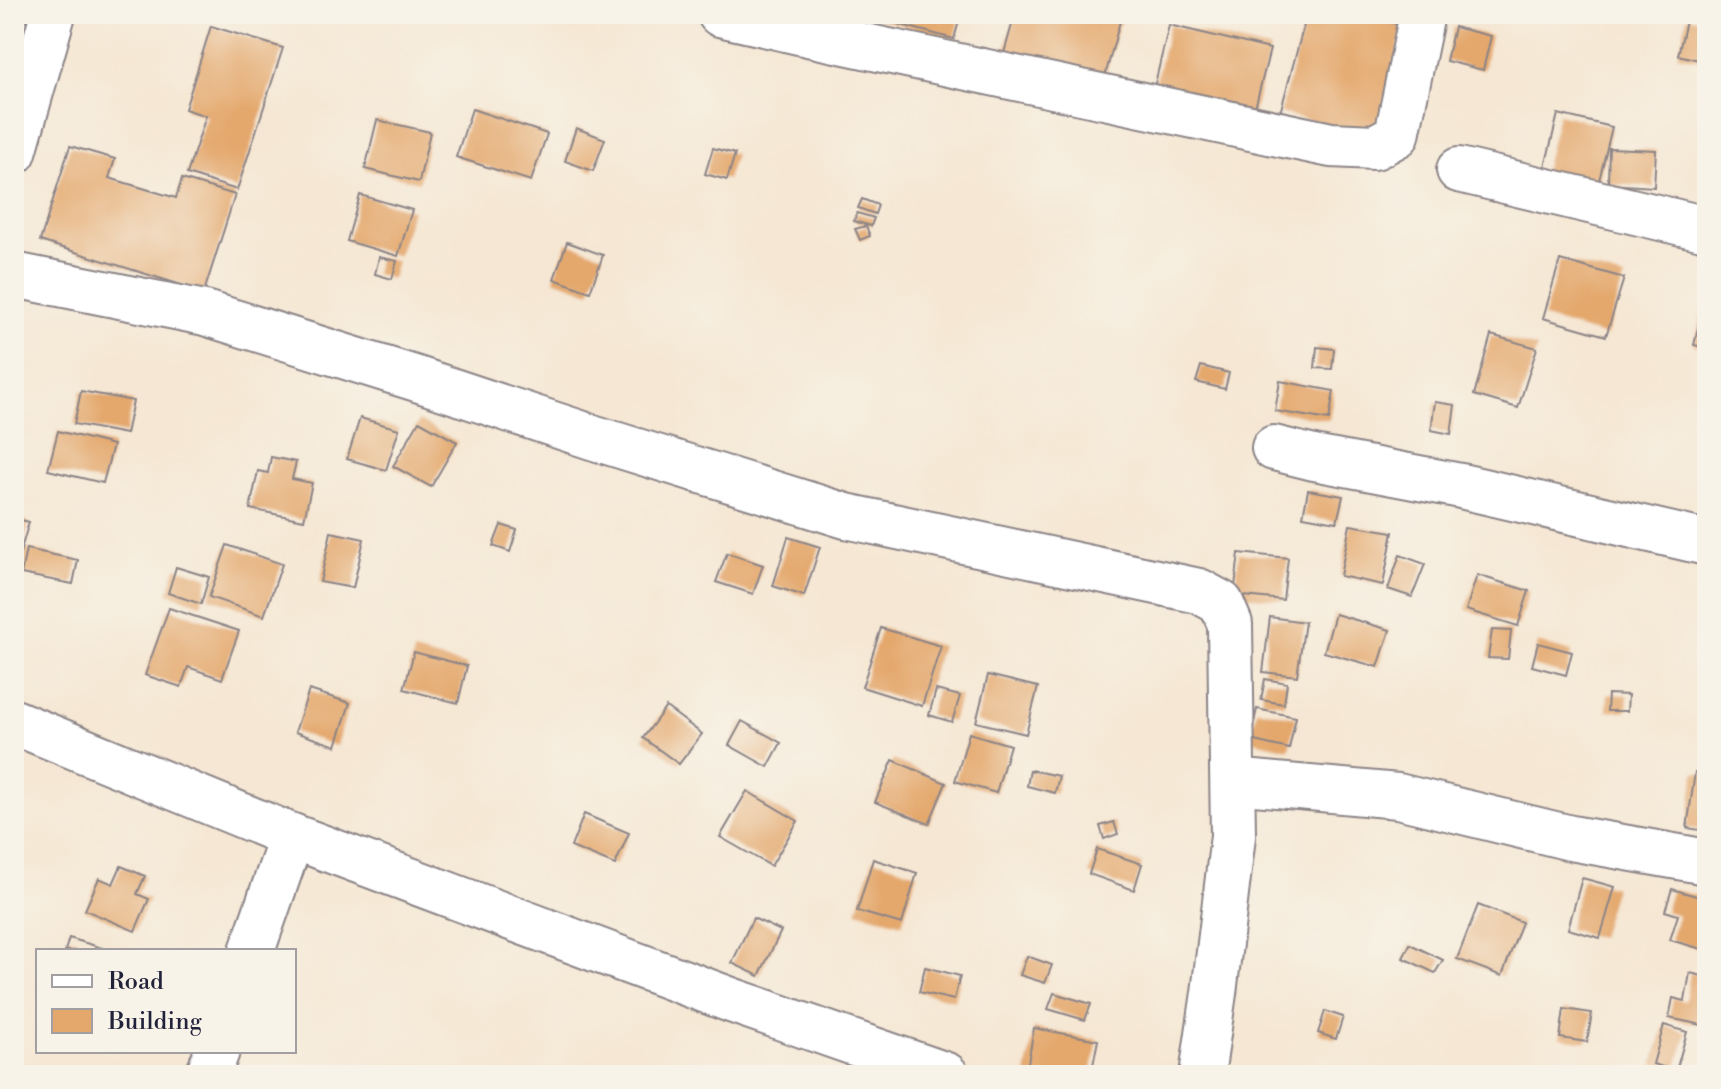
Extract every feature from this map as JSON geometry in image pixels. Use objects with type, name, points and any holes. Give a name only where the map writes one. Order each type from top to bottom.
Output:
[{"type":"street","points":[[14,152],[53,14]]},
{"type":"street","points":[[720,14],[810,24],[1331,145],[1375,147],[1397,135],[1422,14]]},
{"type":"street","points":[[1459,170],[1707,229]]},
{"type":"street","points":[[14,275],[205,313],[846,516],[1199,591],[1221,603],[1230,624],[1233,836],[1202,1075]]},
{"type":"street","points":[[1274,448],[1461,486],[1707,543]]},
{"type":"street","points":[[14,722],[292,836],[731,1000],[946,1075]]},
{"type":"street","points":[[1233,781],[1398,796],[1571,838],[1707,862]]},
{"type":"street","points":[[253,949],[292,836]]},
{"type":"street","points":[[208,1075],[216,1053]]},
{"type":"building","points":[[860,14],[961,14],[954,39]]},
{"type":"building","points":[[1015,14],[1122,14],[1104,80],[1004,53]]},
{"type":"building","points":[[1307,14],[1356,14],[1404,26],[1375,137],[1280,113]]},
{"type":"building","points":[[1687,17],[1707,21],[1707,62],[1678,55]]},
{"type":"building","points":[[1169,25],[1270,49],[1253,116],[1153,92]]},
{"type":"building","points":[[211,26],[283,48],[237,190],[187,174],[206,116],[185,109]]},
{"type":"building","points":[[1454,27],[1491,36],[1483,70],[1446,61]]},
{"type":"building","points":[[472,109],[547,134],[531,181],[456,157]]},
{"type":"building","points":[[1558,114],[1612,127],[1597,189],[1543,175]]},
{"type":"building","points":[[377,120],[430,132],[419,182],[365,169]]},
{"type":"building","points":[[576,128],[605,139],[593,171],[565,161]]},
{"type":"building","points":[[70,146],[115,159],[109,178],[176,198],[182,179],[235,195],[204,292],[40,241]]},
{"type":"building","points":[[713,148],[735,154],[727,180],[705,174]]},
{"type":"building","points":[[1609,148],[1656,150],[1654,187],[1608,184]]},
{"type":"building","points":[[360,195],[412,210],[398,256],[347,241]]},
{"type":"building","points":[[862,199],[878,205],[875,214],[858,208]]},
{"type":"building","points":[[857,213],[874,218],[871,226],[854,221]]},
{"type":"building","points":[[866,226],[870,236],[860,240],[855,229]]},
{"type":"building","points":[[567,242],[603,255],[590,292],[554,279]]},
{"type":"building","points":[[379,257],[397,261],[392,279],[375,274]]},
{"type":"building","points":[[1560,260],[1624,278],[1606,336],[1543,318]]},
{"type":"building","points":[[1704,303],[1707,303],[1707,348],[1694,345]]},
{"type":"building","points":[[1491,335],[1537,348],[1518,408],[1474,395]]},
{"type":"building","points":[[1317,347],[1334,349],[1332,369],[1315,368]]},
{"type":"building","points":[[1201,366],[1229,373],[1225,389],[1196,382]]},
{"type":"building","points":[[1280,381],[1334,391],[1329,420],[1275,411]]},
{"type":"building","points":[[81,391],[133,401],[126,434],[74,424]]},
{"type":"building","points":[[1435,402],[1455,405],[1451,434],[1431,430]]},
{"type":"building","points":[[360,418],[399,429],[386,470],[347,459]]},
{"type":"building","points":[[419,421],[457,442],[431,487],[393,466]]},
{"type":"building","points":[[58,431],[113,445],[103,483],[48,470]]},
{"type":"building","points":[[271,457],[296,462],[292,479],[312,483],[304,520],[250,509],[258,471],[268,473]]},
{"type":"building","points":[[1707,487],[1707,524],[1699,523]]},
{"type":"building","points":[[1308,490],[1343,496],[1337,522],[1303,516]]},
{"type":"building","points":[[14,518],[29,522],[15,570],[14,570]]},
{"type":"building","points":[[501,525],[517,530],[510,552],[493,546]]},
{"type":"building","points":[[1350,525],[1393,532],[1383,585],[1340,576]]},
{"type":"building","points":[[331,532],[364,539],[353,588],[320,582]]},
{"type":"building","points":[[788,537],[820,547],[804,596],[773,586]]},
{"type":"building","points":[[227,545],[282,564],[264,616],[209,597]]},
{"type":"building","points":[[26,549],[78,560],[73,584],[21,574]]},
{"type":"building","points":[[727,553],[763,565],[753,594],[716,582]]},
{"type":"building","points":[[1239,553],[1288,558],[1283,600],[1234,595]]},
{"type":"building","points":[[1400,555],[1425,564],[1412,597],[1388,589]]},
{"type":"building","points":[[176,567],[209,577],[201,604],[168,593]]},
{"type":"building","points":[[1477,575],[1529,591],[1518,626],[1466,610]]},
{"type":"building","points":[[169,608],[239,631],[222,679],[188,667],[181,687],[145,675]]},
{"type":"building","points":[[1335,614],[1390,630],[1378,667],[1324,652]]},
{"type":"building","points":[[1270,617],[1305,622],[1297,676],[1263,672]]},
{"type":"building","points":[[881,628],[941,646],[922,706],[862,687]]},
{"type":"building","points":[[1492,630],[1511,631],[1508,659],[1488,658]]},
{"type":"building","points":[[1538,643],[1572,652],[1566,675],[1532,666]]},
{"type":"building","points":[[414,652],[467,666],[458,703],[404,689]]},
{"type":"building","points":[[988,675],[1038,687],[1026,734],[976,722]]},
{"type":"building","points":[[1265,679],[1287,683],[1284,704],[1261,700]]},
{"type":"building","points":[[309,690],[350,703],[336,746],[295,732]]},
{"type":"building","points":[[936,690],[960,696],[952,722],[929,715]]},
{"type":"building","points":[[1608,694],[1628,695],[1627,711],[1607,711]]},
{"type":"building","points":[[666,707],[702,734],[679,764],[643,738]]},
{"type":"building","points":[[1257,709],[1296,717],[1289,749],[1250,740]]},
{"type":"building","points":[[742,721],[781,743],[768,767],[729,745]]},
{"type":"building","points":[[969,733],[1010,745],[996,793],[955,781]]},
{"type":"building","points":[[893,760],[946,783],[929,824],[875,802]]},
{"type":"building","points":[[1030,770],[1059,776],[1055,793],[1027,786]]},
{"type":"building","points":[[1695,772],[1707,774],[1707,831],[1687,828]]},
{"type":"building","points":[[747,791],[798,821],[771,866],[720,837]]},
{"type":"building","points":[[584,814],[629,833],[615,865],[571,847]]},
{"type":"building","points":[[1114,822],[1118,834],[1104,839],[1100,826]]},
{"type":"building","points":[[1097,849],[1142,864],[1134,890],[1089,874]]},
{"type":"building","points":[[873,859],[917,873],[902,924],[857,911]]},
{"type":"building","points":[[121,866],[145,876],[137,894],[149,899],[135,931],[85,910],[99,878],[113,884]]},
{"type":"building","points":[[1582,878],[1615,887],[1600,938],[1568,929]]},
{"type":"building","points":[[1672,889],[1707,899],[1707,932],[1702,949],[1670,940],[1678,915],[1665,911]]},
{"type":"building","points":[[1478,905],[1522,922],[1502,976],[1457,959]]},
{"type":"building","points":[[753,918],[781,931],[759,976],[732,963]]},
{"type":"building","points":[[69,938],[106,949],[66,949]]},
{"type":"building","points":[[1410,944],[1443,960],[1435,973],[1403,958]]},
{"type":"building","points":[[1027,956],[1052,965],[1045,983],[1020,975]]},
{"type":"building","points":[[925,967],[960,976],[954,1000],[919,992]]},
{"type":"building","points":[[1690,973],[1707,977],[1707,1026],[1669,1018],[1673,998],[1685,1001]]},
{"type":"building","points":[[1054,993],[1091,1004],[1085,1020],[1048,1009]]},
{"type":"building","points":[[1564,1009],[1592,1013],[1587,1042],[1560,1038]]},
{"type":"building","points":[[1325,1011],[1343,1017],[1336,1039],[1318,1033]]},
{"type":"building","points":[[1664,1025],[1687,1032],[1676,1071],[1653,1064]]},
{"type":"building","points":[[1034,1028],[1098,1040],[1091,1075],[1026,1075]]}]
